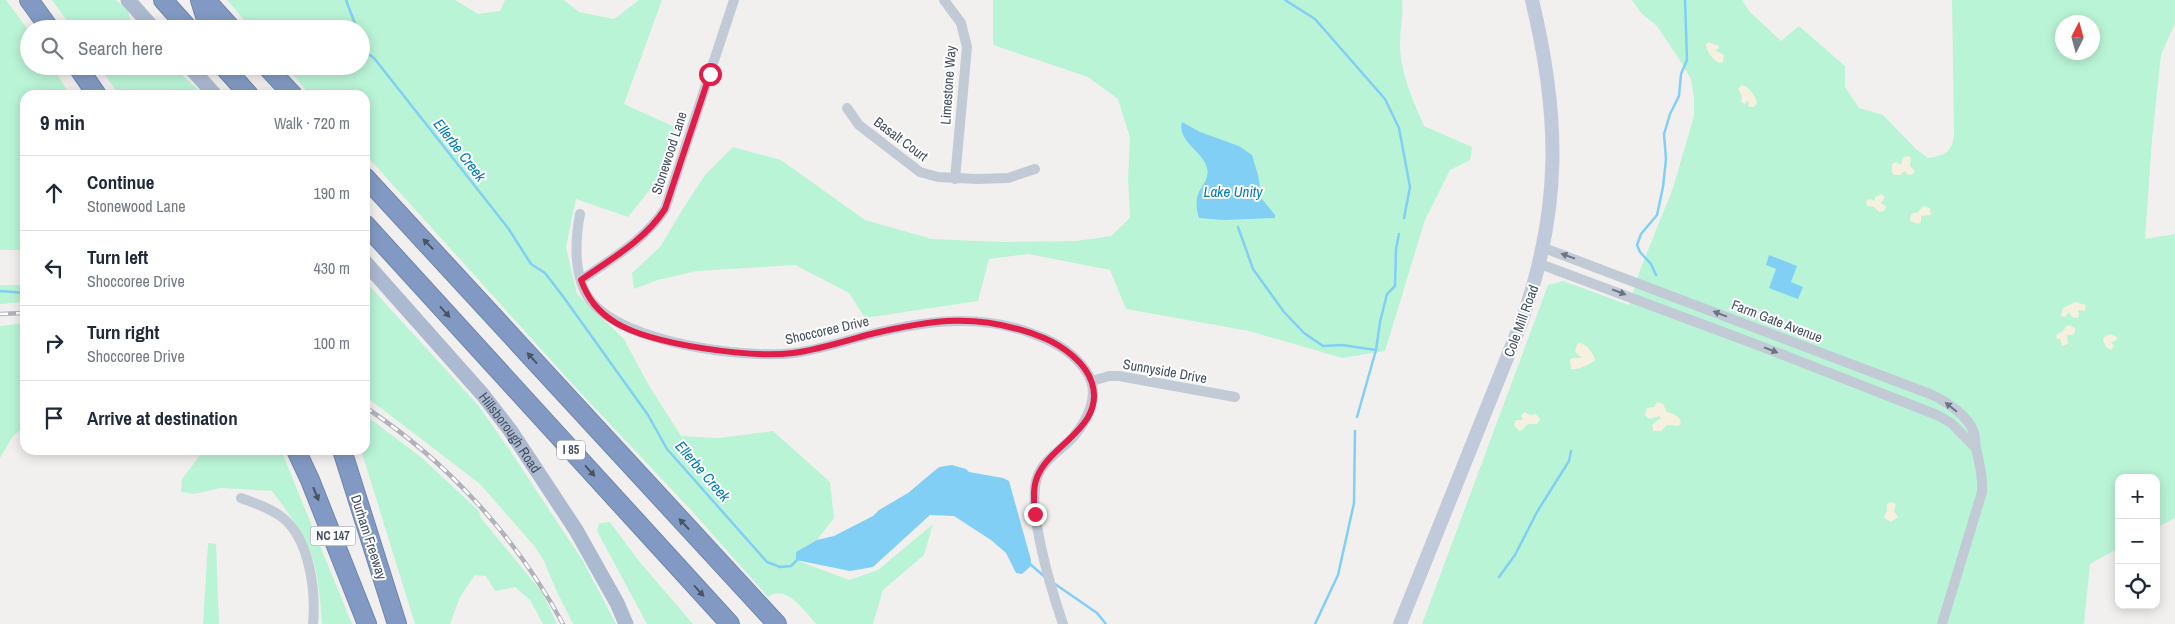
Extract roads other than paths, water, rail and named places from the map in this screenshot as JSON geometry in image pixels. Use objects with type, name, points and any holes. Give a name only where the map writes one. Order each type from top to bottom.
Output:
[{"type":"highway","points":[[29,0],[43,20]]},
{"type":"highway","points":[[163,0],[181,20]]},
{"type":"highway","points":[[200,0],[206,20]]},
{"type":"highway","points":[[206,0],[224,20]]},
{"type":"highway","points":[[83,75],[94,90]]},
{"type":"highway","points":[[224,75],[229,90]]},
{"type":"highway","points":[[230,75],[244,90]]},
{"type":"highway","points":[[274,75],[288,90]]},
{"type":"highway","name":"I 85","points":[[370,182],[777,624]]},
{"type":"highway","name":"I 85","points":[[370,229],[730,624]]},
{"type":"highway","name":"NC 147","points":[[298,455],[314,489],[367,624]]},
{"type":"highway","name":"Durham Freeway","points":[[344,455],[397,624]]},
{"type":"main road","points":[[128,0],[146,20]]},
{"type":"main road","points":[[197,75],[211,90]]},
{"type":"main road","name":"Hillsborough Road","points":[[370,268],[483,395],[525,451],[576,530],[618,603],[626,624]]},
{"type":"street","name":"Stonewood Lane","points":[[581,280],[644,235],[665,209],[734,0]]},
{"type":"street","name":"Limestone Way","points":[[944,0],[961,23],[967,47],[954,179]]},
{"type":"street","name":"Cole Mill Road","points":[[1400,624],[1515,339],[1544,248],[1551,201],[1554,147],[1548,80],[1532,0]]},
{"type":"street","name":"Basalt Court","points":[[847,108],[860,125],[920,172],[954,179],[1008,178],[1035,169]]},
{"type":"street","name":"Shoccoree Drive","points":[[580,214],[577,232],[578,267],[590,301],[616,323],[637,332],[668,341],[736,353],[782,354],[812,350],[918,324],[983,321],[1014,326],[1052,341],[1078,362],[1087,371],[1092,381]]},
{"type":"street","name":"Farm Gate Avenue","points":[[1544,248],[1938,398],[1955,410],[1974,433],[1975,447],[1982,473],[1981,498],[1942,624]]},
{"type":"street","name":"Farm Gate Avenue","points":[[1540,264],[1755,344],[1937,416],[1951,423],[1975,447]]},
{"type":"street","name":"Sunnyside Drive","points":[[1092,381],[1109,376],[1119,376],[1235,397]]},
{"type":"street","points":[[1063,624],[1035,514],[1036,482],[1046,463],[1074,437],[1083,424],[1093,401],[1092,381]]},
{"type":"street","points":[[241,498],[283,518],[295,534],[312,578],[315,603],[313,624]]},
{"type":"water","name":"Lake Unity","points":[[1182,122],[1200,132],[1239,146],[1252,155],[1262,199],[1275,215],[1275,218],[1224,220],[1199,218],[1197,198],[1206,179],[1207,170],[1203,160],[1186,140],[1181,128]]},
{"type":"water","points":[[1769,255],[1797,266],[1791,282],[1803,287],[1798,299],[1769,288],[1776,269],[1766,265]]},
{"type":"water","points":[[952,465],[966,469],[969,472],[1003,478],[1009,481],[1031,560],[1031,566],[1022,574],[1016,573],[1006,553],[991,540],[954,516],[930,515],[873,567],[850,571],[796,560],[796,552],[817,540],[834,536],[873,516],[879,510],[908,493],[939,467]]},
{"type":"waterway","name":"Ellerbe Creek","points":[[346,0],[354,20]]},
{"type":"waterway","points":[[1285,0],[1315,19],[1385,99],[1399,128],[1410,187],[1404,218]]},
{"type":"waterway","points":[[1656,275],[1651,264],[1640,252],[1637,245],[1641,234],[1657,215],[1663,187],[1666,159],[1664,134],[1670,114],[1679,96],[1681,74],[1687,60],[1685,0]]},
{"type":"waterway","name":"Ellerbe Creek","points":[[370,55],[508,228],[531,264],[545,273],[562,295],[648,415],[667,449],[767,562],[780,567],[791,566],[797,560]]},
{"type":"waterway","points":[[1238,227],[1253,269],[1284,312],[1304,333],[1323,346],[1342,345],[1376,350]]},
{"type":"waterway","points":[[1357,417],[1376,350],[1387,294],[1395,286],[1396,249],[1399,234]]},
{"type":"waterway","points":[[0,291],[20,293]]},
{"type":"waterway","points":[[1315,624],[1338,575],[1354,503],[1355,431]]},
{"type":"waterway","points":[[1499,577],[1515,555],[1537,512],[1569,461],[1571,451]]},
{"type":"waterway","name":"Ellerbe Creek","points":[[1030,564],[1045,577]]},
{"type":"waterway","name":"Ellerbe Creek","points":[[1055,584],[1097,613],[1106,624]]},
{"type":"railway","points":[[0,314],[20,313]]},
{"type":"railway","points":[[370,411],[424,452],[478,504],[524,561],[563,624]]}]
